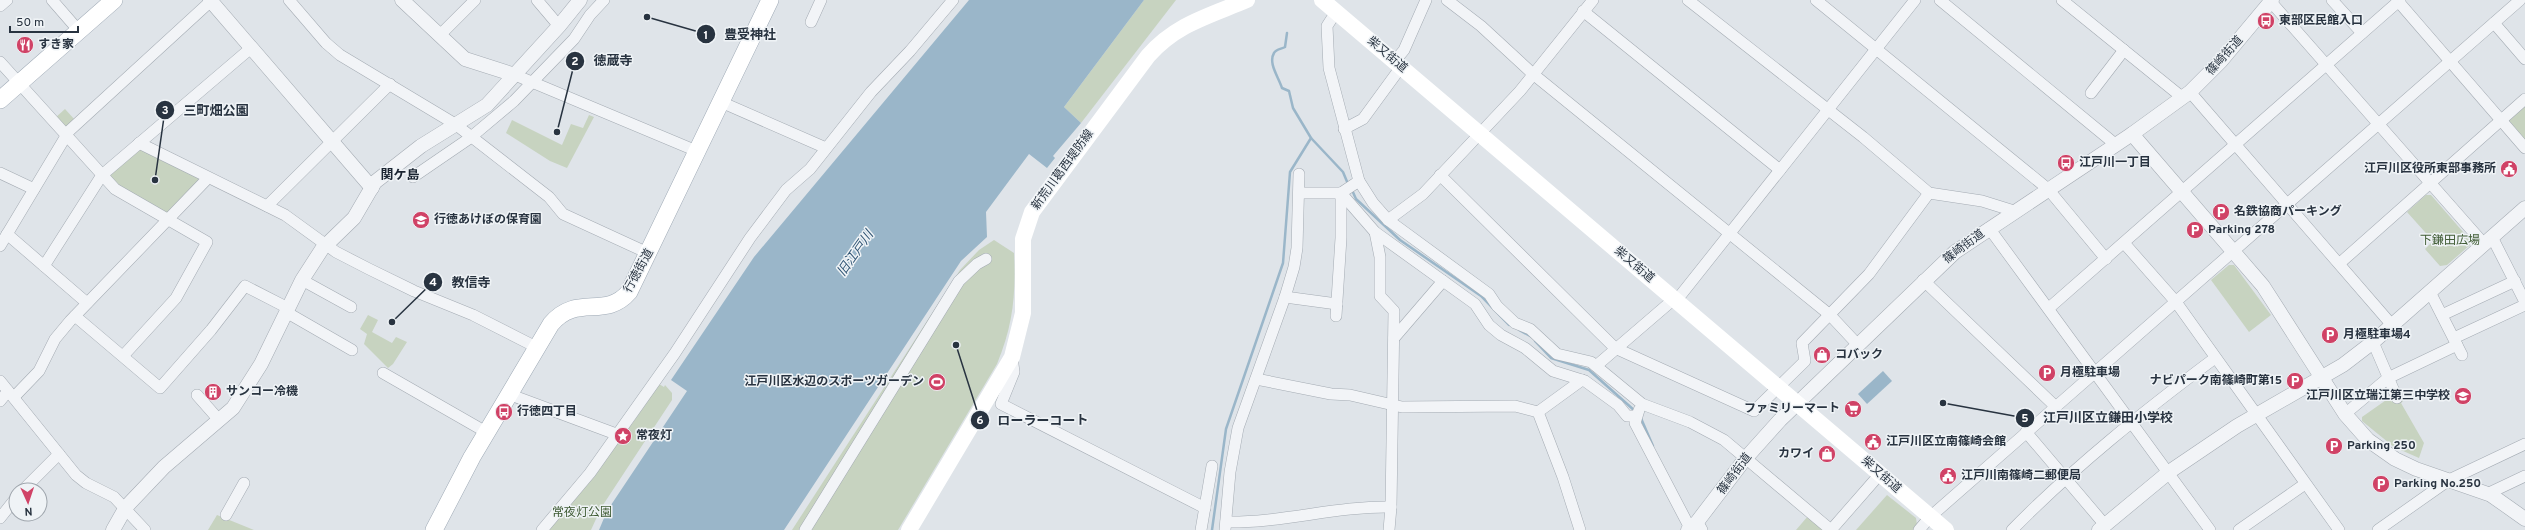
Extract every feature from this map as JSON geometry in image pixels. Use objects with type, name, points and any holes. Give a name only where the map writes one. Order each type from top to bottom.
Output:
[{"type":"main road","points":[[0,100],[114,0]]},
{"type":"main road","name":"行徳街道","points":[[434,530],[486,432],[550,324],[562,312],[570,308],[604,306],[619,301],[630,292],[699,152],[721,102],[770,0]]},
{"type":"main road","name":"新荒川葛西堤防線","points":[[909,530],[1012,357],[1023,313],[1023,239],[1032,212],[1148,56],[1162,40],[1184,26],[1247,0]]},
{"type":"main road","name":"柴又街道","points":[[1322,0],[1946,530]]},
{"type":"street","points":[[0,6],[7,0]]},
{"type":"street","points":[[52,0],[79,31]]},
{"type":"street","points":[[0,246],[66,136],[211,0],[372,188]]},
{"type":"street","points":[[289,0],[326,43],[340,56],[390,84],[455,124],[470,138],[549,197],[563,214],[650,254]]},
{"type":"street","points":[[402,0],[465,59],[533,82],[699,152]]},
{"type":"street","points":[[440,35],[475,0]]},
{"type":"street","points":[[537,0],[562,23],[580,30]]},
{"type":"street","points":[[113,530],[126,507],[164,467],[233,408],[248,386],[302,280],[326,245],[354,218],[380,177],[401,160],[455,124],[487,105],[562,23],[580,0]]},
{"type":"street","points":[[413,177],[470,138],[514,101],[580,30],[604,0]]},
{"type":"street","points":[[811,22],[821,0]]},
{"type":"street","points":[[542,530],[590,473],[616,434],[675,353],[750,238],[786,190],[810,169],[826,148],[952,0]]},
{"type":"street","points":[[1344,129],[1363,119],[1398,64],[1426,0]]},
{"type":"street","points":[[1447,0],[1481,26],[1533,74],[1830,315],[1858,345]]},
{"type":"street","points":[[1388,220],[1423,194],[1520,91],[1592,0]]},
{"type":"street","points":[[1688,0],[1828,110],[1929,193],[1982,201],[2014,211]]},
{"type":"street","points":[[1816,0],[2048,189],[2106,259]]},
{"type":"street","points":[[1596,366],[1615,348],[1675,300],[1915,0]]},
{"type":"street","points":[[1940,0],[2116,144]]},
{"type":"street","points":[[2062,0],[2124,50],[2186,95],[2235,144],[2392,324]]},
{"type":"street","points":[[2332,0],[2362,33]]},
{"type":"street","points":[[2049,308],[2398,0],[2525,148]]},
{"type":"street","points":[[1920,530],[1930,517],[2026,432],[2520,0]]},
{"type":"street","points":[[2272,1],[2326,65],[2431,184],[2488,241],[2515,281],[2525,302]]},
{"type":"street","name":"篠崎街道","points":[[1694,527],[1745,459],[1797,403],[1923,280],[1955,252],[1989,228],[2132,134],[2186,95],[2221,61],[2272,1]]},
{"type":"street","points":[[1583,11],[1780,170]]},
{"type":"street","points":[[1336,12],[1327,26],[1329,68],[1344,129],[1358,181],[1372,203],[1388,220],[1489,294],[1497,306],[1515,323],[1530,329],[1557,354],[1591,362],[1642,404],[1690,422],[1724,440],[1831,530],[1880,474]]},
{"type":"street","points":[[2494,23],[2525,59]]},
{"type":"street","points":[[44,266],[102,175],[251,48]]},
{"type":"street","points":[[2091,93],[2124,50]]},
{"type":"street","points":[[0,62],[115,188],[207,242],[176,298],[123,356]]},
{"type":"street","points":[[267,206],[390,84]]},
{"type":"street","points":[[2340,263],[2503,121],[2525,99]]},
{"type":"street","points":[[721,102],[826,148]]},
{"type":"street","points":[[2132,134],[2263,286],[2345,414],[2368,440],[2396,459],[2487,494],[2523,515]]},
{"type":"street","points":[[139,143],[285,215],[326,245],[414,291],[473,315],[536,347]]},
{"type":"street","points":[[0,173],[34,188]]},
{"type":"street","points":[[1299,174],[1298,248],[1285,297],[1275,320],[1238,428],[1230,472],[1225,526],[1368,507],[1391,507]]},
{"type":"street","points":[[1440,175],[1615,348],[1754,411],[1805,361],[1802,343],[1869,274],[1929,193]]},
{"type":"street","points":[[0,402],[39,371],[55,339],[75,316],[208,178]]},
{"type":"street","points":[[1299,193],[1340,193],[1358,181]]},
{"type":"street","points":[[1340,193],[1375,232],[1399,252],[1475,304],[1489,326],[1501,335],[1525,348],[1553,371],[1582,380],[1618,405],[1627,416],[1635,416]]},
{"type":"street","points":[[1336,316],[1341,238],[1340,193]]},
{"type":"street","points":[[2026,432],[2065,478],[2102,527],[2169,472],[2238,426],[2323,379],[2373,342],[2525,208]]},
{"type":"street","points":[[1989,228],[2096,372],[2210,530]]},
{"type":"street","points":[[1375,232],[1380,257],[1380,296],[1394,311],[1391,507],[1389,530]]},
{"type":"street","points":[[7,234],[87,303]]},
{"type":"street","points":[[2124,243],[2176,302],[2256,417],[2339,530]]},
{"type":"street","points":[[805,530],[959,281],[977,264],[986,259]]},
{"type":"street","points":[[302,280],[351,307]]},
{"type":"street","points":[[1923,280],[2056,407]]},
{"type":"street","points":[[1394,338],[1443,281]]},
{"type":"street","points":[[2442,316],[2515,281]]},
{"type":"street","points":[[75,316],[160,388],[211,330],[245,286],[352,350]]},
{"type":"street","points":[[2430,292],[2462,355]]},
{"type":"street","points":[[1285,297],[1337,304]]},
{"type":"street","points":[[2345,414],[2388,378],[2525,305]]},
{"type":"street","points":[[2373,342],[2397,398]]},
{"type":"street","points":[[1012,357],[1014,372],[1000,404],[1205,508]]},
{"type":"street","points":[[2012,530],[2065,478],[2131,421],[2216,358]]},
{"type":"street","points":[[383,373],[486,432]]},
{"type":"street","points":[[1256,379],[1331,394],[1350,395],[1402,408],[1515,406],[1538,412]]},
{"type":"street","points":[[1538,412],[1582,380]]},
{"type":"street","points":[[0,381],[76,475],[114,497],[126,507],[145,530]]},
{"type":"street","points":[[508,394],[616,434]]},
{"type":"street","points":[[197,395],[220,420]]},
{"type":"street","points":[[1642,404],[1635,416],[1635,423],[1654,461],[1694,527]]},
{"type":"street","points":[[1538,412],[1560,470],[1580,530]]},
{"type":"street","points":[[2383,529],[2450,480],[2525,444]]},
{"type":"street","points":[[31,482],[59,454]]},
{"type":"street","points":[[1201,530],[1212,466]]},
{"type":"street","points":[[2487,494],[2525,476]]},
{"type":"street","points":[[226,515],[244,483]]},
{"type":"street","points":[[2239,530],[2305,484]]},
{"type":"street","points":[[0,518],[8,508]]},
{"type":"green space","points":[[1144,0],[1176,0],[1081,123],[1064,107]]},
{"type":"green space","points":[[2525,104],[2525,142],[2508,121]]},
{"type":"green space","points":[[65,109],[75,120],[67,128],[55,118]]},
{"type":"green space","points":[[589,115],[594,117],[567,168],[550,161],[506,133],[512,120],[562,145],[571,124],[583,128]]},
{"type":"green space","points":[[139,149],[198,177],[199,182],[169,212],[165,213],[117,185],[110,178],[110,173]]},
{"type":"green space","name":"下鎌田広場","points":[[2426,195],[2431,195],[2470,240],[2470,245],[2447,265],[2440,266],[2425,249],[2433,241],[2407,212]]},
{"type":"green space","name":"江戸川区水辺のスポーツガーデン","points":[[994,240],[1014,253],[1014,296],[1007,336],[997,364],[898,530],[792,530],[960,270],[979,250]]},
{"type":"green space","points":[[2229,265],[2234,265],[2271,315],[2249,332],[2211,280]]},
{"type":"green space","points":[[368,315],[378,320],[372,332],[392,343],[396,337],[407,342],[393,364],[388,368],[364,344],[367,334],[360,329]]},
{"type":"green space","name":"常夜灯公園","points":[[659,384],[664,387],[665,385],[672,393],[672,400],[601,508],[591,530],[545,530],[628,421],[632,424]]},
{"type":"green space","points":[[2399,391],[2403,401],[2401,403],[2424,443],[2419,458],[2394,447],[2362,421],[2362,417]]},
{"type":"green space","points":[[1887,495],[1916,518],[1917,525],[1913,530],[1856,530]]},
{"type":"green space","points":[[217,515],[254,530],[208,530]]},
{"type":"green space","points":[[1808,516],[1825,530],[1796,530]]},
{"type":"water","name":"旧江戸川","points":[[969,0],[1144,0],[1064,107],[1081,123],[1053,156],[1055,158],[1047,168],[1029,154],[986,212],[987,237],[961,261],[784,530],[599,530],[607,511],[687,391],[671,380],[754,257]]},
{"type":"water","points":[[1883,371],[1892,381],[1867,404],[1858,394]]},
{"type":"waterway","points":[[1212,530],[1226,429],[1283,263],[1290,172],[1311,138],[1293,108],[1289,91],[1282,88],[1274,70],[1272,57],[1275,52],[1285,47],[1287,33]]},
{"type":"waterway","points":[[1311,138],[1343,172],[1348,184]]},
{"type":"waterway","points":[[1352,190],[1356,199],[1400,240],[1481,296],[1509,325]]},
{"type":"waterway","points":[[1519,330],[1532,337]]},
{"type":"waterway","points":[[1535,341],[1551,358],[1589,370],[1635,411]]},
{"type":"waterway","points":[[1640,416],[1653,446]]},
{"type":"place","name":"豊受神社","points":[[647,17]]},
{"type":"place","name":"東部区民館入口","points":[[2266,21]]},
{"type":"place","name":"すき家","points":[[25,45]]},
{"type":"place","name":"徳蔵寺","points":[[557,132]]},
{"type":"place","name":"江戸川一丁目","points":[[2066,163]]},
{"type":"place","name":"江戸川区役所東部事務所","points":[[2509,169]]},
{"type":"place","name":"三町畑公園","points":[[155,180]]},
{"type":"place","name":"名鉄協商パーキング","points":[[2221,212]]},
{"type":"place","name":"行徳あけぼの保育園","points":[[421,220]]},
{"type":"place","name":"Parking 278","points":[[2195,230]]},
{"type":"place","name":"教信寺","points":[[392,322]]},
{"type":"place","name":"月極駐車場4","points":[[2330,335]]},
{"type":"place","name":"ローラーコート","points":[[956,345]]},
{"type":"place","name":"コバック","points":[[1822,355]]},
{"type":"place","name":"月極駐車場","points":[[2047,373]]},
{"type":"place","name":"ナビパーク南篠崎町第15","points":[[2295,381]]},
{"type":"place","name":"江戸川区水辺のスポーツガーデン","points":[[937,382]]},
{"type":"place","name":"サンコー冷機","points":[[213,392]]},
{"type":"place","name":"江戸川区立瑞江第三中学校","points":[[2463,396]]},
{"type":"place","name":"江戸川区立鎌田小学校","points":[[1943,403]]},
{"type":"place","name":"ファミリーマート","points":[[1853,409]]},
{"type":"place","name":"行徳四丁目","points":[[504,412]]},
{"type":"place","name":"常夜灯","points":[[623,436]]},
{"type":"place","name":"江戸川区立南篠崎会館","points":[[1873,442]]},
{"type":"place","name":"Parking 250","points":[[2334,446]]},
{"type":"place","name":"カワイ","points":[[1827,454]]},
{"type":"place","name":"江戸川南篠崎二郵便局","points":[[1948,476]]},
{"type":"place","name":"Parking No.250","points":[[2381,484]]},
{"type":"district","name":"関ケ島","points":[[400,176]]}]
